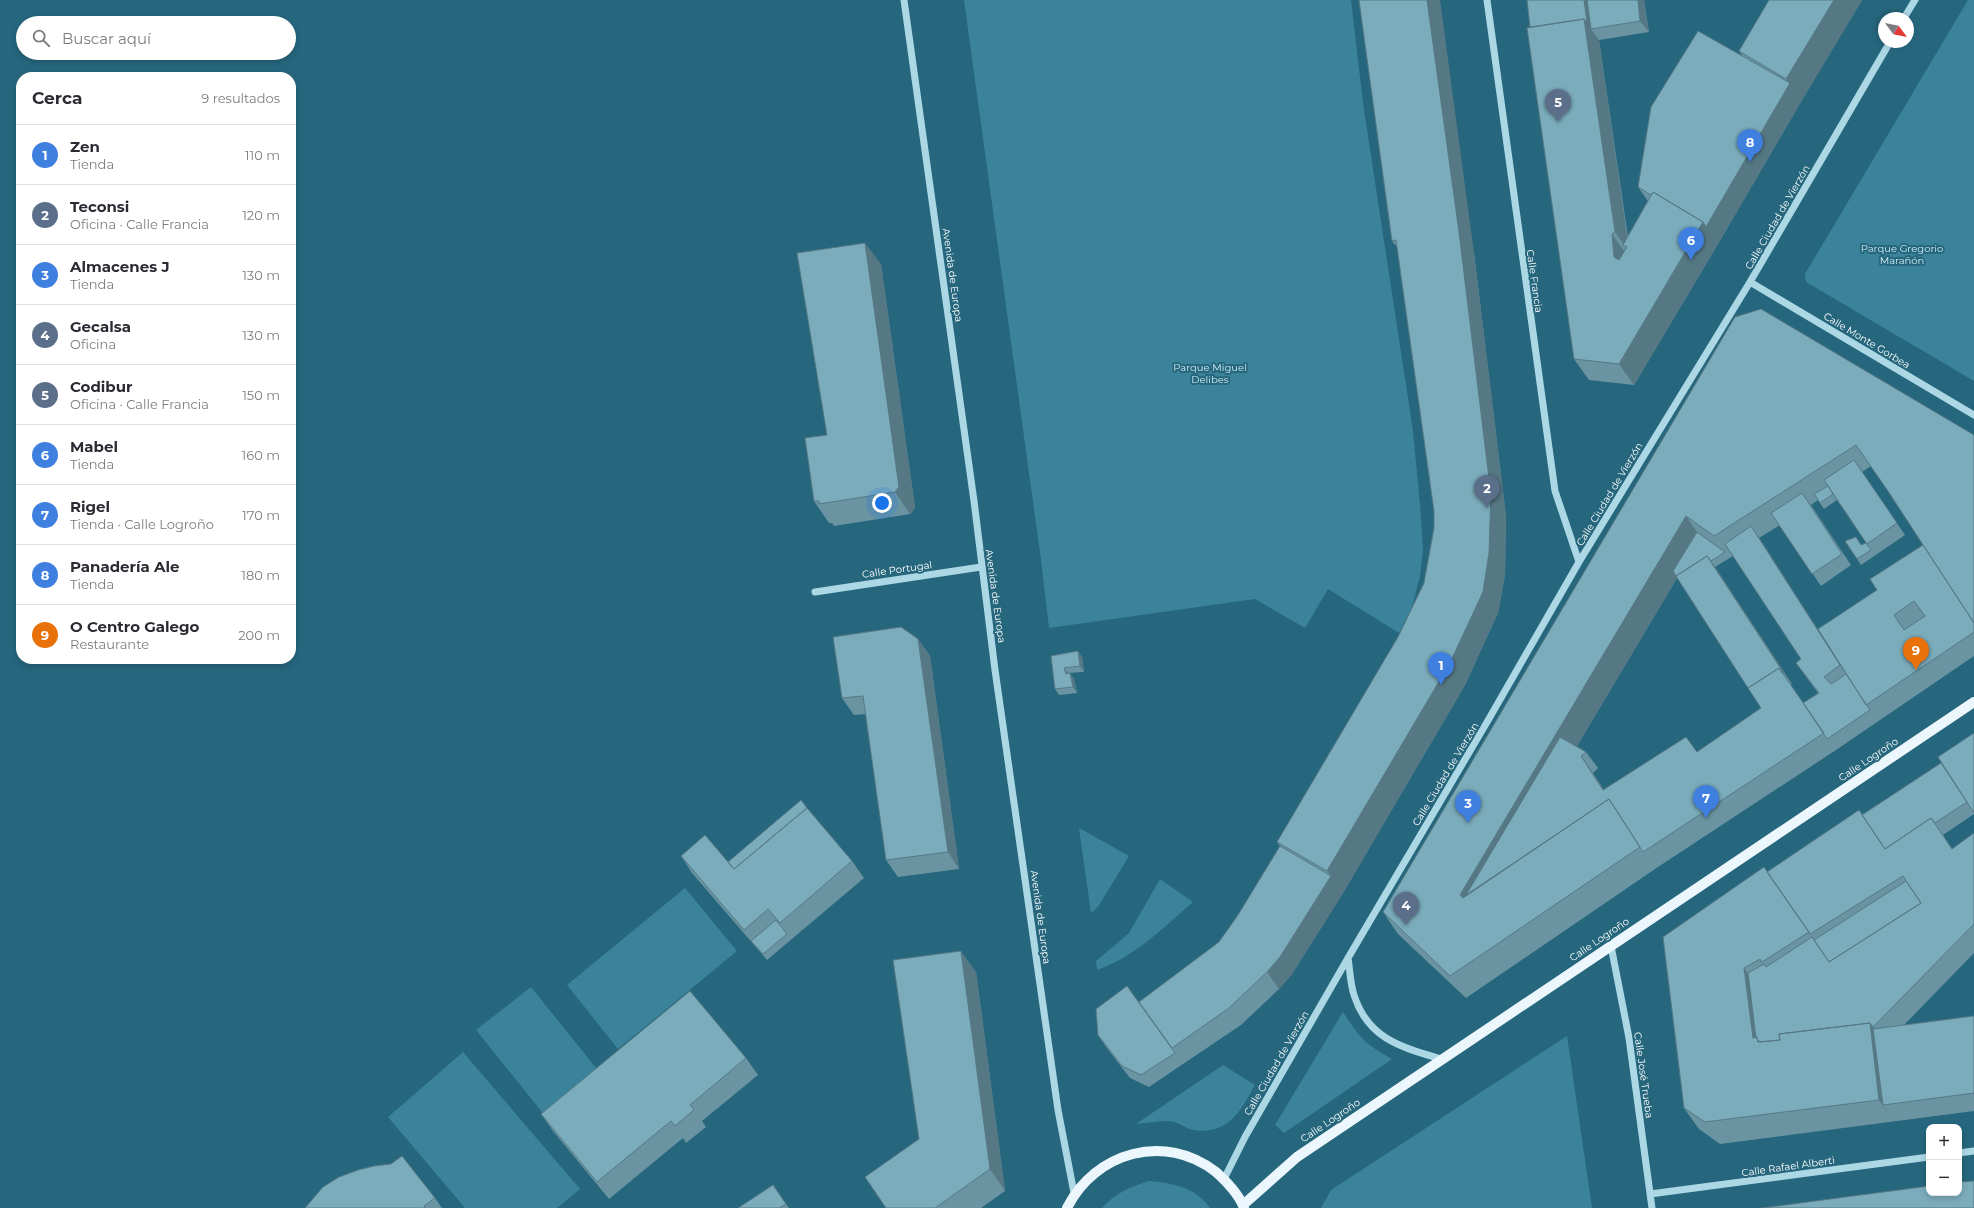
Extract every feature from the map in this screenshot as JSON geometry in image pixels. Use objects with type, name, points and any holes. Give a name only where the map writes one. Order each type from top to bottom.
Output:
[{"type":"main road","name":"Calle Logroño","points":[[1243,1206],[1297,1157],[1974,702]]},
{"type":"main road","points":[[1067,1208],[1074,1193],[1088,1177],[1105,1164],[1125,1156],[1146,1151],[1167,1151],[1188,1156],[1208,1166],[1224,1179],[1243,1206]]},
{"type":"street","name":"Avenida de Europa","points":[[904,0],[981,567],[1058,1110],[1074,1193]]},
{"type":"street","name":"Calle Francia","points":[[1487,0],[1555,491],[1579,562]]},
{"type":"street","points":[[1908,12],[1915,0]]},
{"type":"street","name":"Calle Ciudad de Vierzón","points":[[1224,1179],[1245,1137],[1579,562],[1750,282],[1886,48]]},
{"type":"street","name":"Calle Monte Gorbea","points":[[1750,282],[1974,415]]},
{"type":"street","name":"Calle Portugal","points":[[815,592],[981,567]]},
{"type":"street","name":"Calle José Trueba","points":[[1611,946],[1629,1038],[1652,1208]]},
{"type":"street","points":[[1348,958],[1353,994],[1360,1012],[1376,1031],[1388,1041],[1441,1059]]},
{"type":"street","points":[[1962,1153],[1974,1151]]},
{"type":"street","name":"Calle Rafael Alberti","points":[[1650,1194],[1926,1157]]},
{"type":"green space","name":"Parque Miguel Delibes","points":[[964,0],[1351,0],[1363,103],[1413,431],[1420,505],[1423,550],[1420,576],[1412,607],[1399,633],[1328,589],[1305,628],[1255,599],[1049,628]]},
{"type":"green space","name":"Parque Gregorio Marañón","points":[[1968,0],[1974,0],[1974,381],[1806,282],[1805,274]]},
{"type":"green space","points":[[1079,828],[1129,856],[1098,907],[1091,913]]},
{"type":"green space","points":[[1160,879],[1193,902],[1160,931],[1136,949],[1111,964],[1097,970],[1096,961],[1129,933]]},
{"type":"green space","points":[[685,888],[737,951],[618,1049],[567,985]]},
{"type":"green space","points":[[531,987],[601,1074],[546,1117],[476,1030]]},
{"type":"green space","points":[[1343,1012],[1364,1040],[1375,1049],[1392,1059],[1284,1133],[1275,1125]]},
{"type":"green space","points":[[1567,1036],[1592,1208],[1321,1208],[1331,1190]]},
{"type":"green space","points":[[463,1052],[580,1189],[557,1208],[465,1208],[388,1117]]},
{"type":"green space","points":[[1223,1065],[1255,1085],[1244,1104],[1232,1120],[1215,1129],[1205,1131],[1193,1130],[1170,1121],[1136,1124]]},
{"type":"green space","points":[[1149,1181],[1183,1187],[1198,1195],[1210,1208],[1102,1208],[1112,1198],[1123,1191]]},
{"type":"building","points":[[1359,0],[1427,0],[1459,232],[1491,495],[1489,553],[1483,592],[1450,663],[1327,871],[1277,842],[1398,637],[1424,583],[1434,528],[1434,511],[1396,240],[1392,241]]},
{"type":"building","points":[[1527,0],[1584,0],[1587,23],[1584,19],[1530,27]]},
{"type":"building","points":[[1587,0],[1638,0],[1640,21],[1591,29]]},
{"type":"building","points":[[1769,0],[1834,0],[1786,79],[1739,51]]},
{"type":"building","points":[[1584,19],[1615,232],[1612,234],[1614,257],[1619,260],[1627,247],[1623,245],[1653,192],[1703,222],[1619,364],[1574,359],[1527,28]]},
{"type":"building","points":[[1698,31],[1790,83],[1706,227],[1703,222],[1653,192],[1651,195],[1638,187],[1651,107]]},
{"type":"building","points":[[865,243],[899,487],[895,492],[819,504],[819,501],[814,501],[805,438],[827,435],[797,253]]},
{"type":"building","points":[[1761,309],[1974,435],[1974,623],[1888,491],[1856,445],[1714,536],[1686,516],[1460,895],[1463,898],[1609,799],[1640,847],[1450,976],[1383,912],[1735,317]]},
{"type":"building","points":[[1854,460],[1897,523],[1867,544],[1824,480]]},
{"type":"building","points":[[1828,486],[1833,494],[1820,503],[1814,494]]},
{"type":"building","points":[[1802,493],[1842,554],[1812,574],[1771,513]]},
{"type":"building","points":[[1751,526],[1840,665],[1824,677],[1831,684],[1846,674],[1870,710],[1827,739],[1803,703],[1819,693],[1796,663],[1801,659],[1725,544]]},
{"type":"building","points":[[1697,532],[1725,552],[1711,561],[1707,556],[1676,576],[1673,571]]},
{"type":"building","points":[[1856,537],[1861,545],[1866,543],[1871,550],[1857,559],[1845,541]]},
{"type":"building","points":[[1923,545],[1974,623],[1974,632],[1866,705],[1818,629],[1877,590],[1870,579]],"holes":[[[1914,601],[1925,616],[1904,630],[1894,615]]]},
{"type":"building","points":[[1707,556],[1783,672],[1782,673],[1779,668],[1748,688],[1676,576]]},
{"type":"building","points":[[901,627],[918,639],[948,852],[886,860],[863,696],[842,698],[833,637]]},
{"type":"building","points":[[1078,651],[1080,666],[1064,668],[1066,674],[1070,673],[1073,687],[1055,689],[1051,656]]},
{"type":"building","points":[[1779,668],[1824,733],[1643,852],[1609,799],[1466,895],[1560,737],[1586,752],[1581,756],[1603,790],[1686,737],[1697,752],[1761,708],[1748,688]]},
{"type":"building","points":[[1974,733],[1974,813],[1938,757]]},
{"type":"building","points":[[1941,763],[1967,802],[1935,823],[1931,818],[1885,849],[1862,815]]},
{"type":"building","points":[[801,800],[807,808],[734,869],[728,862]]},
{"type":"building","points":[[807,808],[852,861],[780,923],[768,909],[744,930],[681,856],[705,835],[734,869]]},
{"type":"building","points":[[1859,810],[1885,849],[1931,818],[1952,849],[1974,833],[1974,924],[1873,1027],[1870,1023],[1779,1034],[1780,1040],[1760,1042],[1756,1038],[1748,973],[1764,964],[1766,967],[1812,937],[1829,962],[1921,903],[1903,876],[1810,934],[1767,872]]},
{"type":"building","points":[[1280,846],[1331,876],[1280,957],[1267,972],[1229,1008],[1172,1048],[1139,1002],[1219,942],[1238,915]]},
{"type":"building","points":[[1764,867],[1809,932],[1762,962],[1760,959],[1744,968],[1753,1038],[1757,1037],[1758,1042],[1780,1040],[1779,1034],[1870,1023],[1879,1100],[1705,1122],[1684,1108],[1663,937]]},
{"type":"building","points":[[1906,881],[1921,903],[1829,962],[1814,940]]},
{"type":"building","points":[[776,920],[787,934],[763,954],[751,941]]},
{"type":"building","points":[[961,951],[990,1169],[935,1208],[886,1208],[865,1177],[919,1139],[893,960]]},
{"type":"building","points":[[1127,986],[1175,1053],[1141,1075],[1122,1066],[1098,1035],[1096,1009]]},
{"type":"building","points":[[690,991],[746,1058],[690,1105],[694,1110],[675,1126],[671,1121],[597,1182],[541,1114]]},
{"type":"building","points":[[1974,1016],[1974,1093],[1883,1105],[1873,1029]]},
{"type":"building","points":[[402,1156],[435,1198],[424,1206],[425,1208],[305,1208],[323,1187],[339,1177],[374,1166],[391,1164]]},
{"type":"building","points":[[1974,1181],[1974,1208],[1762,1208],[1926,1186],[1926,1196],[1962,1196],[1962,1182]]},
{"type":"building","points":[[773,1185],[786,1204],[779,1208],[738,1208]]},
{"type":"place","name":"Codibur","points":[[1558,122]]},
{"type":"place","name":"Panadería Ale","points":[[1750,162]]},
{"type":"place","name":"Mabel","points":[[1691,260]]},
{"type":"place","name":"Teconsi","points":[[1487,508]]},
{"type":"place","name":"O Centro Galego","points":[[1916,670]]},
{"type":"place","name":"Zen","points":[[1441,685]]},
{"type":"place","name":"Rigel","points":[[1706,818]]},
{"type":"place","name":"Almacenes J","points":[[1468,823]]},
{"type":"place","name":"Gecalsa","points":[[1406,925]]}]
